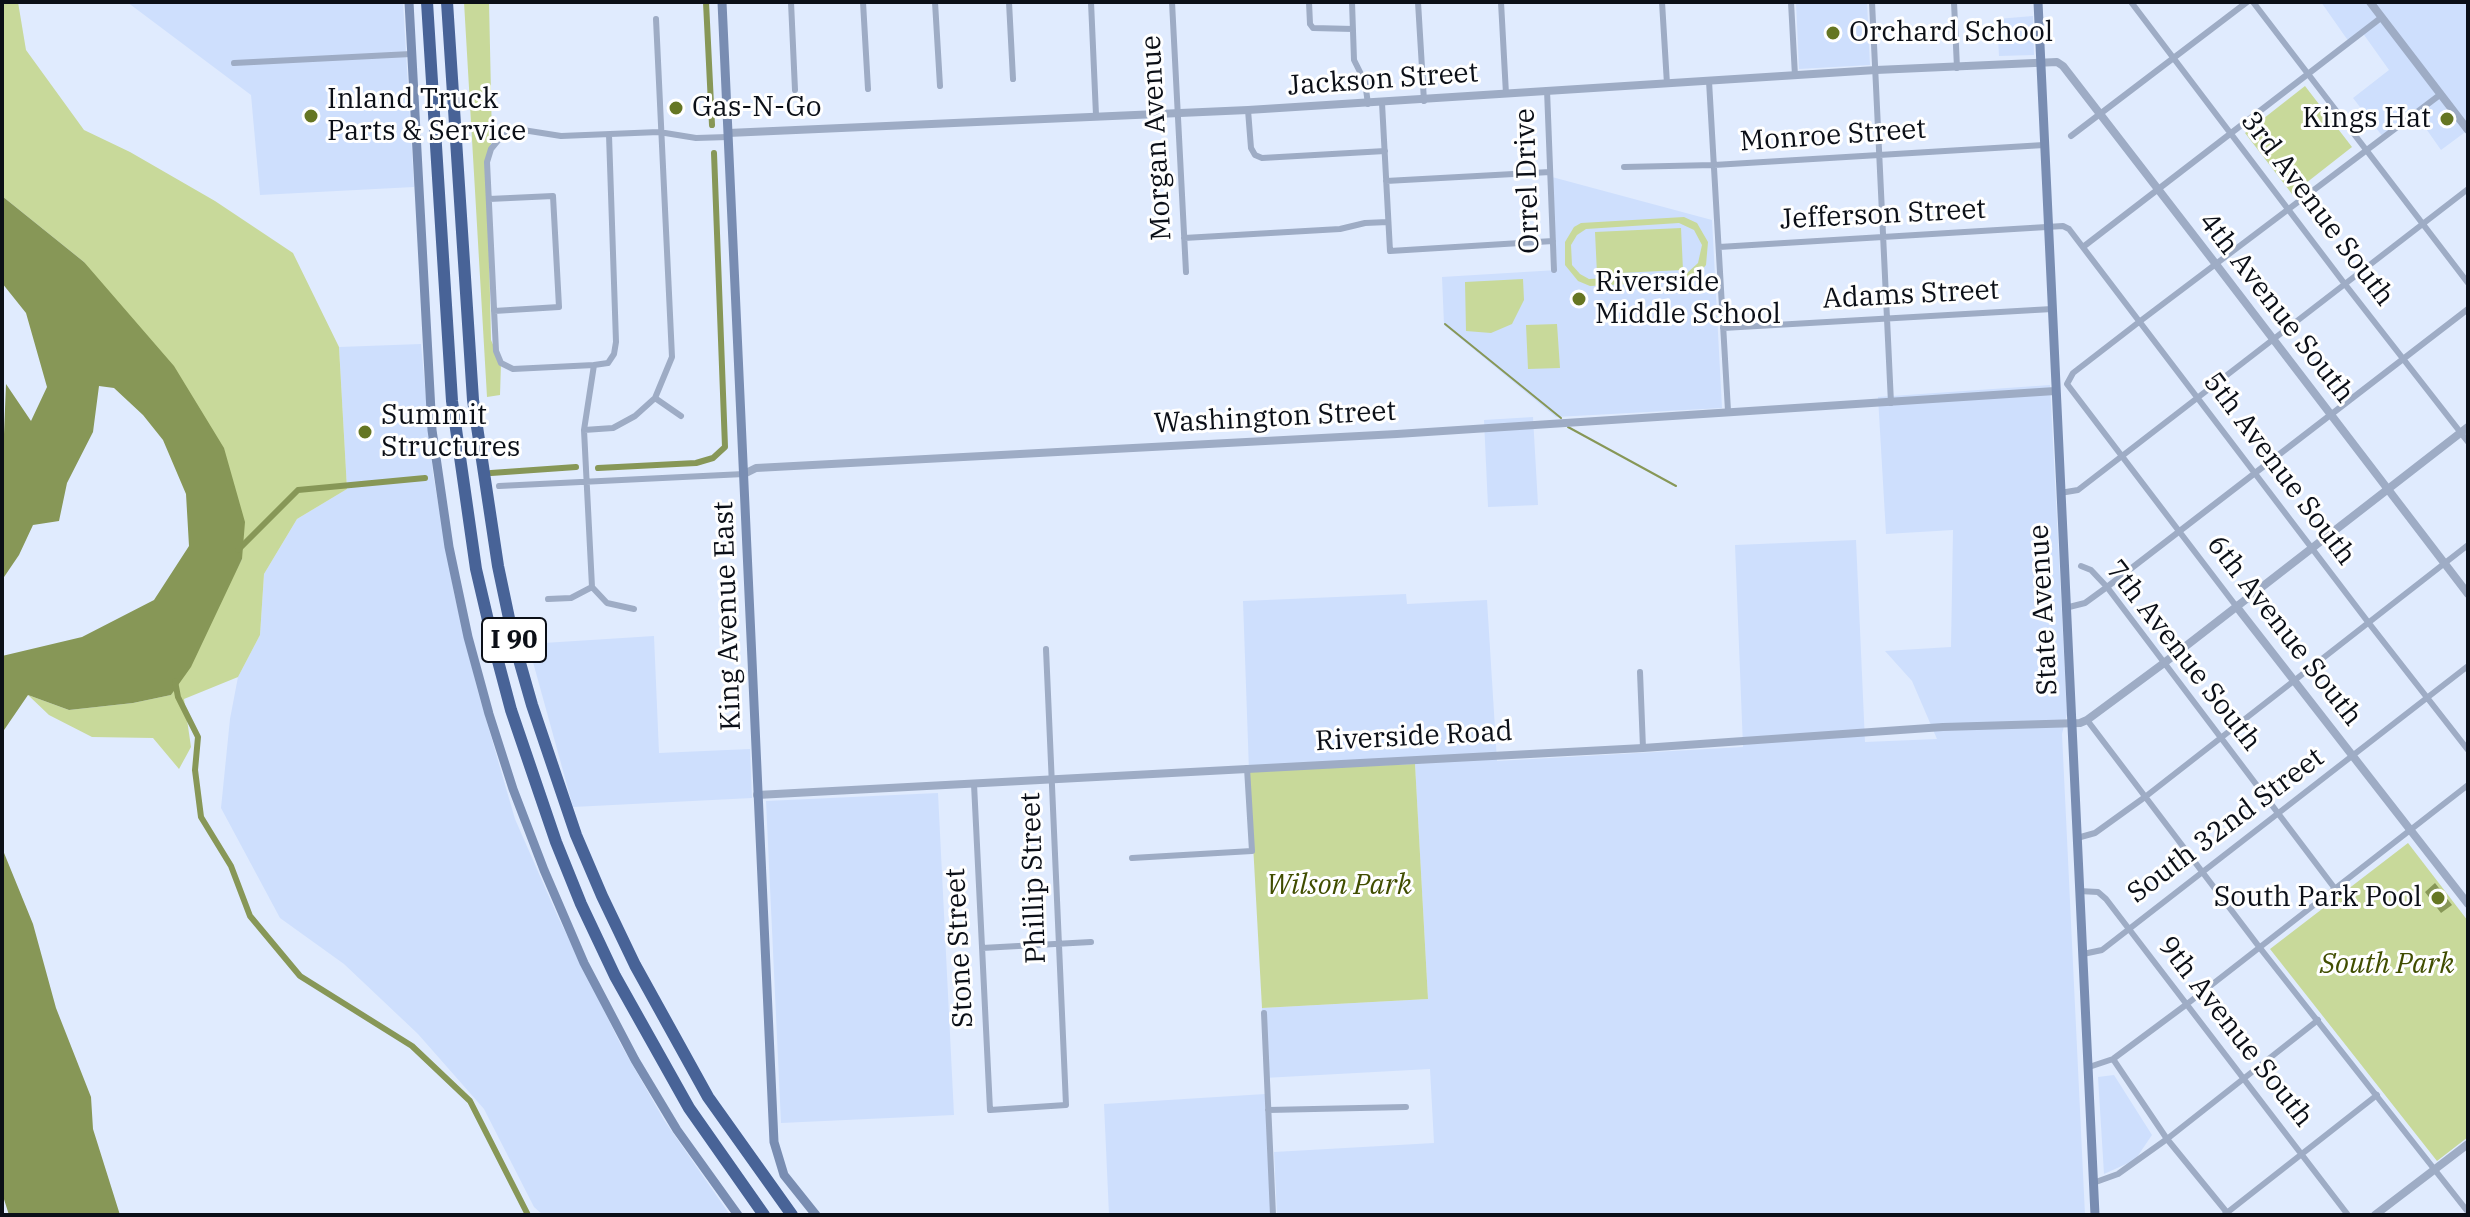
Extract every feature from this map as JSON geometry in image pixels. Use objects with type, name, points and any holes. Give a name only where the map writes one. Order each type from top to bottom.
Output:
[{"type":"highway","name":"I 90","points":[[427,2],[451,385],[461,475],[476,569],[511,710],[556,842],[615,976],[689,1108],[764,1215]]},
{"type":"highway","name":"I 90","points":[[447,2],[473,400],[498,566],[514,642],[576,835],[635,965],[708,1097],[792,1215]]},
{"type":"main road","points":[[409,2],[432,430],[449,547],[468,637],[513,789],[584,963],[635,1060],[677,1130],[738,1215]]},
{"type":"main road","name":"King Avenue East","points":[[722,2],[774,1142],[784,1175],[816,1215]]},
{"type":"main road","name":"State Avenue","points":[[2038,2],[2095,1215]]},
{"type":"street","points":[[791,2],[795,90]]},
{"type":"street","points":[[863,2],[868,89]]},
{"type":"street","points":[[935,2],[940,86]]},
{"type":"street","points":[[1009,2],[1013,79]]},
{"type":"street","points":[[1091,2],[1096,115]]},
{"type":"street","name":"Morgan Avenue","points":[[1172,2],[1186,272]]},
{"type":"street","points":[[1309,2],[1313,28],[1353,29]]},
{"type":"street","points":[[1352,2],[1354,60],[1365,82],[1368,104]]},
{"type":"street","points":[[1418,2],[1424,101]]},
{"type":"street","points":[[1501,2],[1506,94]]},
{"type":"street","points":[[1662,2],[1667,84]]},
{"type":"street","points":[[1791,2],[1795,76]]},
{"type":"street","points":[[1872,2],[1891,403]]},
{"type":"street","points":[[1954,2],[1957,68]]},
{"type":"street","name":"3rd Avenue South","points":[[2131,2],[2344,283],[2464,430],[2468,442]]},
{"type":"street","points":[[2071,136],[2250,2],[2468,283]]},
{"type":"street","points":[[2370,2],[2468,130]]},
{"type":"street","points":[[2083,247],[2382,17]]},
{"type":"street","points":[[584,430],[613,428],[635,416],[655,398],[675,357],[659,132],[656,19]]},
{"type":"street","points":[[234,63],[411,54]]},
{"type":"street","name":"Jackson Street","points":[[489,199],[487,162],[491,149],[500,138],[523,130],[548,136],[659,132],[696,138],[1096,115],[1424,101],[1547,90],[2041,62]]},
{"type":"street","name":"4th Avenue South","points":[[2041,62],[2061,64],[2468,594]]},
{"type":"street","points":[[1709,81],[1728,411]]},
{"type":"street","name":"Orrel Drive","points":[[1547,90],[1554,270]]},
{"type":"street","points":[[2139,322],[2441,94]]},
{"type":"street","points":[[1382,103],[1390,251],[1553,241]]},
{"type":"street","points":[[1248,110],[1251,148],[1255,155],[1262,158],[1385,151]]},
{"type":"street","points":[[494,311],[559,307],[553,196],[489,199],[494,311],[496,351],[501,363],[513,369],[608,363],[614,354],[609,135]]},
{"type":"street","name":"Monroe Street","points":[[1624,167],[1714,165],[2044,145]]},
{"type":"street","points":[[1386,181],[1550,172]]},
{"type":"street","points":[[2060,493],[2078,490],[2468,189]]},
{"type":"street","points":[[1184,238],[1340,229],[1388,222]]},
{"type":"street","name":"5th Avenue South","points":[[2049,228],[2063,226],[2069,229],[2468,750]]},
{"type":"street","name":"Jefferson Street","points":[[1719,247],[2049,228]]},
{"type":"street","name":"Adams Street","points":[[1723,328],[2052,309]]},
{"type":"street","points":[[2065,608],[2085,603],[2107,587],[2468,309]]},
{"type":"street","name":"6th Avenue South","points":[[2139,322],[2073,373],[2067,384],[2468,904]]},
{"type":"street","points":[[594,365],[584,430],[592,587],[607,603],[634,609]]},
{"type":"street","name":"Washington Street","points":[[499,486],[744,474],[756,468],[1397,434],[2055,391]]},
{"type":"street","points":[[655,398],[681,416]]},
{"type":"street","points":[[2464,430],[2087,720],[2260,948],[2468,1212]]},
{"type":"street","points":[[2077,838],[2095,833],[2145,797],[2468,545]]},
{"type":"street","name":"7th Avenue South","points":[[2081,566],[2091,570],[2107,587],[2336,890]]},
{"type":"street","points":[[548,599],[571,598],[592,587]]},
{"type":"street","name":"Phillip Street","points":[[990,1110],[1066,1105],[1046,649]]},
{"type":"street","name":"South 32nd Street","points":[[2083,954],[2096,953],[2468,666]]},
{"type":"street","points":[[1640,672],[1643,748]]},
{"type":"street","name":"Riverside Road","points":[[757,795],[1643,748],[1943,727],[2072,724],[2087,720]]},
{"type":"street","points":[[1132,858],[1252,851],[1247,768]]},
{"type":"street","name":"Stone Street","points":[[974,784],[990,1110]]},
{"type":"street","points":[[2089,1067],[2113,1059],[2187,1004],[2468,785]]},
{"type":"street","name":"9th Avenue South","points":[[2079,891],[2101,894],[2348,1215]]},
{"type":"street","points":[[982,948],[1091,942]]},
{"type":"street","points":[[1264,1013],[1273,1215]]},
{"type":"street","points":[[2093,1183],[2118,1174],[2167,1139],[2318,1020]]},
{"type":"street","points":[[2113,1059],[2167,1139],[2227,1214],[2377,1095]]},
{"type":"street","points":[[1268,1110],[1406,1107]]},
{"type":"street","points":[[2375,1215],[2468,1144]]},
{"type":"shaded area","points":[[127,2],[403,2],[414,187],[260,195],[251,95]]},
{"type":"shaded area","name":"Orchard School","points":[[1796,2],[1867,2],[1870,65],[1799,69]]},
{"type":"shaded area","points":[[2321,2],[2468,2],[2468,130],[2441,150],[2415,113],[2383,137],[2353,98],[2389,70],[2362,32],[2349,42]]},
{"type":"shaded area","points":[[2033,16],[2034,55],[1999,56],[1997,19]]},
{"type":"shaded area","name":"Riverside Middle School","points":[[1552,177],[1712,220],[1722,408],[1556,417],[1444,325],[1442,277],[1557,270]]},
{"type":"shaded area","points":[[2,196],[84,262],[174,366],[224,448],[245,522],[242,559],[191,667],[171,695],[69,710],[28,695],[2,733],[2,656],[82,637],[154,600],[189,546],[186,494],[163,440],[143,415],[114,388],[99,386],[93,432],[67,483],[59,521],[33,525],[19,555],[2,580],[6,384],[31,421],[47,387],[26,313],[2,283]]},
{"type":"shaded area","points":[[421,344],[433,474],[454,593],[477,688],[515,819],[558,917],[620,1043],[664,1120],[730,1215],[543,1215],[534,1207],[484,1109],[418,1034],[344,964],[280,918],[221,808],[230,719],[238,677],[260,635],[264,574],[297,519],[347,489],[339,347]]},
{"type":"shaded area","points":[[2050,385],[2067,714],[2062,734],[2085,1215],[1277,1215],[1274,1152],[1434,1143],[1430,1069],[1264,1078],[1262,1008],[1428,999],[1415,765],[1249,771],[1243,601],[1406,594],[1407,604],[1487,600],[1497,761],[1743,747],[1735,545],[1856,540],[1865,742],[1937,739],[1912,681],[1885,651],[1951,647],[1953,530],[1886,534],[1878,397]]},
{"type":"shaded area","points":[[1533,417],[1538,505],[1488,507],[1484,420]]},
{"type":"shaded area","points":[[654,636],[659,753],[750,749],[752,798],[573,807],[528,644]]},
{"type":"shaded area","points":[[938,793],[954,1115],[781,1123],[766,801]]},
{"type":"shaded area","points":[[2,848],[33,924],[56,1008],[91,1097],[93,1129],[120,1215],[9,1215],[2,1193]]},
{"type":"shaded area","name":"South Park Pool","points":[[2435,883],[2452,905],[2441,913],[2425,892]]},
{"type":"shaded area","points":[[2114,1075],[2152,1135],[2135,1160],[2104,1174],[2098,1077]]},
{"type":"shaded area","points":[[1265,1094],[1271,1215],[1109,1215],[1104,1104]]},
{"type":"green space","points":[[2,2],[18,2],[26,50],[84,130],[130,152],[215,201],[293,253],[339,347],[347,489],[297,519],[264,574],[260,635],[238,677],[184,699],[191,747],[179,769],[153,738],[92,737],[49,715],[28,695],[69,710],[171,695],[242,559],[84,262],[2,196]]},
{"type":"green space","points":[[464,2],[489,2],[492,139],[487,162],[491,340],[501,363],[500,395],[487,397]]},
{"type":"green space","points":[[2305,86],[2352,147],[2292,194],[2245,133]]},
{"type":"green space","points":[[1684,217],[1697,223],[1708,242],[1706,265],[1692,281],[1590,286],[1578,281],[1565,265],[1565,242],[1574,227],[1581,223]],"holes":[[[1679,223],[1694,230],[1702,245],[1698,263],[1686,274],[1589,279],[1572,265],[1571,245],[1577,235],[1586,229]]]},
{"type":"green space","points":[[1681,228],[1683,270],[1597,274],[1595,232]]},
{"type":"green space","points":[[1523,279],[1524,300],[1512,324],[1491,333],[1466,331],[1465,282]]},
{"type":"green space","points":[[1557,324],[1560,368],[1528,369],[1526,325]]},
{"type":"green space","name":"Wilson Park","points":[[1415,764],[1428,999],[1262,1008],[1249,771]]},
{"type":"green space","name":"South Park","points":[[2408,843],[2468,921],[2468,1137],[2437,1161],[2270,949]]},
{"type":"waterway","points":[[706,2],[712,125]]},
{"type":"waterway","points":[[598,468],[696,463],[713,458],[725,447],[714,153]]},
{"type":"waterway","points":[[1445,324],[1561,418]]},
{"type":"waterway","points":[[1568,427],[1676,486]]},
{"type":"waterway","points":[[491,473],[576,467]]},
{"type":"waterway","points":[[238,550],[298,490],[425,478]]},
{"type":"waterway","points":[[175,681],[178,697],[198,737],[195,770],[201,817],[231,866],[250,916],[300,976],[412,1046],[470,1101],[528,1215]]},
{"type":"place","name":"Orchard School","points":[[1833,33]]},
{"type":"place","name":"Gas-N-Go","points":[[676,108]]},
{"type":"place","name":"Inland Truck Parts & Service","points":[[311,116]]},
{"type":"place","name":"Kings Hat","points":[[2447,119]]},
{"type":"place","name":"Riverside Middle School","points":[[1579,299]]},
{"type":"place","name":"Summit Structures","points":[[365,432]]},
{"type":"place","name":"South Park Pool","points":[[2438,898]]}]
